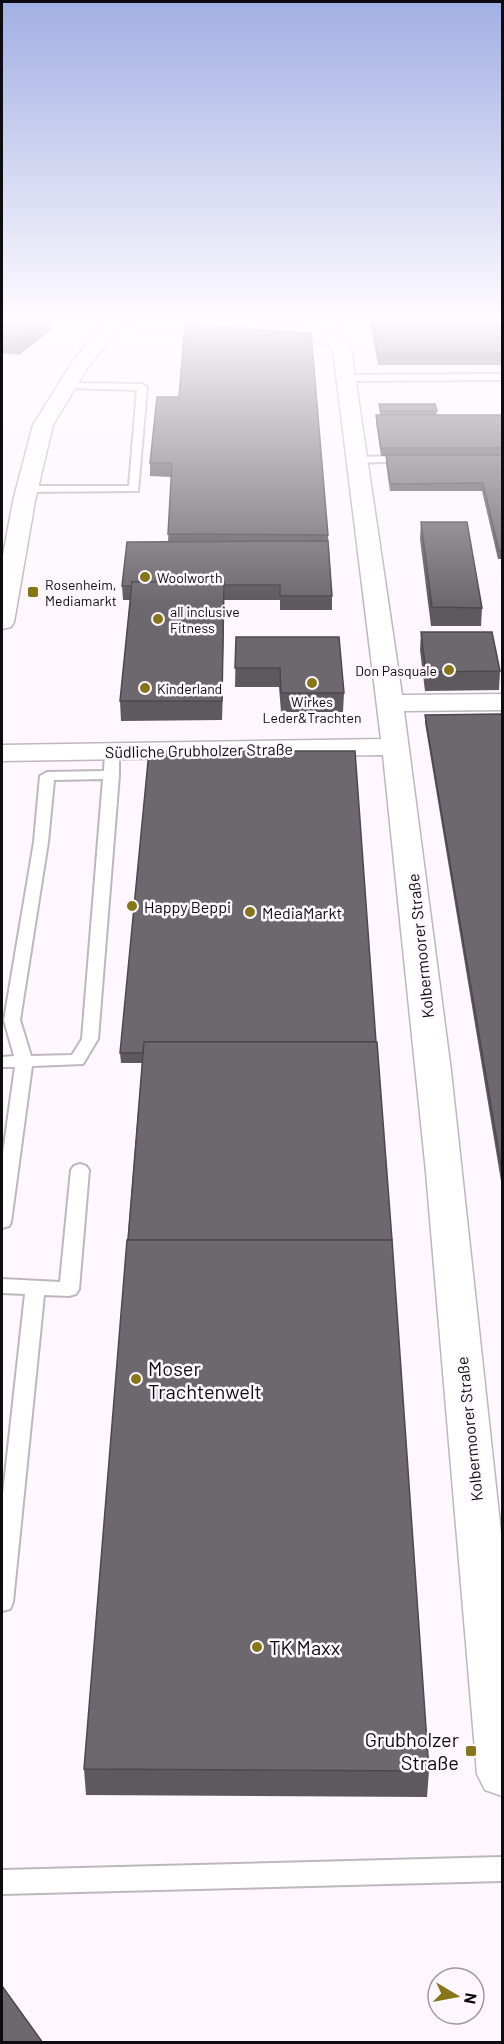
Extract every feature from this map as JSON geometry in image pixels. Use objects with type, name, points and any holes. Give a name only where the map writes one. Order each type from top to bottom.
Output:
[{"type":"street","points":[[2,618],[43,425],[51,412]]},
{"type":"street","name":"Kolbermoorer Straße","points":[[350,412],[392,703],[423,971],[502,1774]]},
{"type":"street","points":[[392,703],[502,702]]},
{"type":"street","name":"Südliche Grubholzer Straße","points":[[2,753],[112,764],[396,747]]},
{"type":"lane","points":[[28,489],[134,489],[140,412]]},
{"type":"lane","points":[[356,460],[423,459]]},
{"type":"lane","points":[[2,1062],[24,1062],[76,1060],[90,1039],[112,764],[47,776],[41,842],[12,1020],[24,1062],[2,1222]]},
{"type":"lane","points":[[2,1286],[69,1289],[80,1170]]},
{"type":"lane","points":[[2,1602],[35,1287]]},
{"type":"lane","points":[[2,1881],[502,1869]]},
{"type":"building","points":[[155,412],[318,412],[328,535],[168,534],[172,463],[150,463]]},
{"type":"building","points":[[376,415],[502,415],[502,448],[381,448]]},
{"type":"building","points":[[386,455],[502,455],[502,551],[499,551],[483,483],[390,484]]},
{"type":"building","points":[[421,522],[467,522],[482,608],[432,607]]},
{"type":"building","points":[[328,541],[332,596],[280,596],[280,585],[224,585],[224,582],[132,582],[132,586],[122,586],[127,542]]},
{"type":"building","points":[[132,582],[224,582],[222,701],[120,701]]},
{"type":"building","points":[[421,632],[492,632],[500,671],[426,672]]},
{"type":"building","points":[[236,637],[339,637],[344,693],[281,693],[280,668],[235,668]]},
{"type":"building","points":[[502,714],[502,1171],[425,715]]},
{"type":"building","name":"MediaMarkt","points":[[149,751],[355,751],[376,1042],[144,1042],[143,1053],[120,1053]]},
{"type":"building","points":[[144,1042],[377,1042],[392,1240],[128,1240]]},
{"type":"building","points":[[127,1240],[392,1240],[429,1771],[84,1769]]},
{"type":"building","points":[[2,1986],[43,2043],[2,2043]]},
{"type":"place","name":"Woolworth","points":[[145,577]]},
{"type":"place","name":"Rosenheim, Mediamarkt","points":[[33,592]]},
{"type":"place","name":"all inclusive Fitness","points":[[158,619]]},
{"type":"place","name":"Don Pasquale","points":[[449,670]]},
{"type":"place","name":"Wirkes Leder&Trachten","points":[[312,683]]},
{"type":"place","name":"Kinderland","points":[[145,688]]},
{"type":"place","name":"Happy Beppi","points":[[132,906]]},
{"type":"place","name":"MediaMarkt","points":[[250,912]]},
{"type":"place","name":"Moser Trachtenwelt","points":[[136,1379]]},
{"type":"place","name":"TK Maxx","points":[[257,1647]]},
{"type":"place","name":"Grubholzer Straße","points":[[471,1751]]}]
